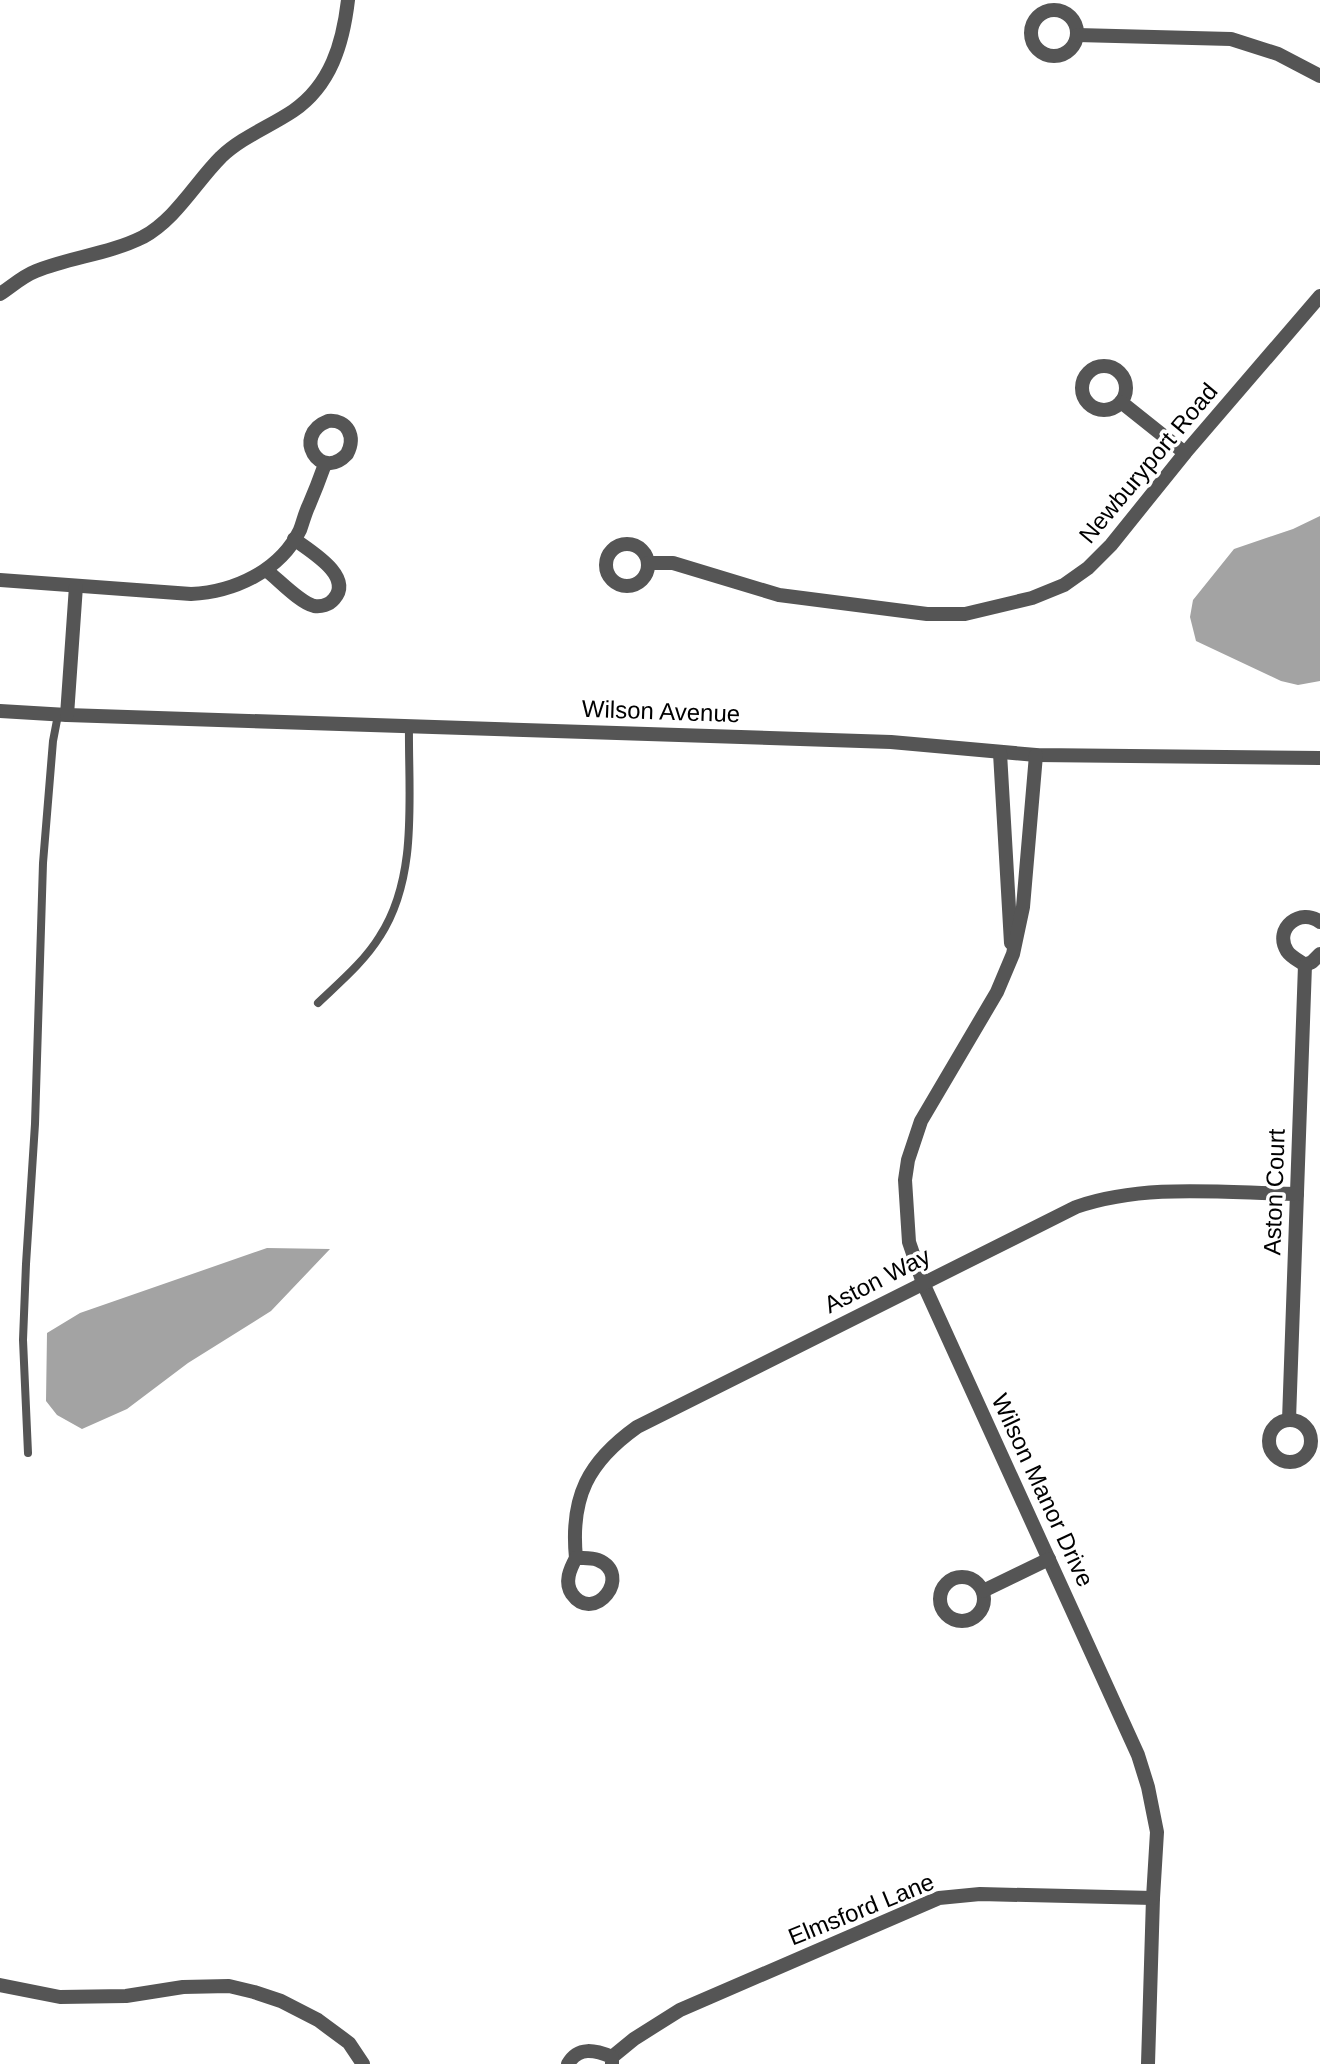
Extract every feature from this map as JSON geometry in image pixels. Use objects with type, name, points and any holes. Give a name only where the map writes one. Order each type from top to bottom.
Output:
[{"type":"street","points":[[0,294],[37,271],[128,244],[157,227],[182,204],[235,145],[293,111],[309,98],[333,63],[341,42],[348,0]]},
{"type":"street","points":[[1077,35],[1231,39],[1278,54],[1320,76]]},
{"type":"street","name":"Newburyport Road","points":[[648,563],[673,562],[779,595],[927,614],[965,614],[1032,598],[1064,585],[1111,545],[1185,453],[1320,296]]},
{"type":"street","points":[[1121,402],[1185,453]]},
{"type":"street","points":[[0,580],[176,594],[207,594],[232,587],[266,570],[294,539],[325,464]]},
{"type":"street","points":[[266,570],[311,605],[324,606],[336,597],[340,588],[336,573],[294,539]]},
{"type":"street","points":[[62,715],[76,586]]},
{"type":"street","name":"Wilson Avenue","points":[[0,710],[62,715],[891,742],[1036,755],[1320,758]]},
{"type":"street","name":"Wilson Manor Drive","points":[[1000,753],[1012,957]]},
{"type":"street","name":"Wilson Manor Drive","points":[[1036,755],[1023,907],[1012,957],[997,992],[921,1121],[912,1142],[905,1180],[909,1242],[923,1283],[1138,1755],[1148,1787],[1157,1832],[1148,2064]]},
{"type":"street","points":[[1320,922],[1309,916],[1302,916],[1290,923],[1283,934],[1284,947],[1288,953],[1305,965],[1320,954]]},
{"type":"street","name":"Aston Court","points":[[1289,1420],[1305,965]]},
{"type":"street","name":"Aston Way","points":[[576,1558],[573,1531],[577,1507],[586,1483],[598,1461],[617,1441],[636,1427],[1076,1207],[1103,1198],[1150,1191],[1297,1194]]},
{"type":"street","points":[[983,1591],[1049,1559]]},
{"type":"street","name":"Elmsford Lane","points":[[568,2064],[581,2051],[595,2051],[612,2061],[634,2039],[680,2010],[939,1898],[980,1895],[1153,1898]]},
{"type":"street","points":[[0,1984],[60,1997],[126,1996],[183,1987],[229,1986],[281,2001],[318,2020],[349,2043],[363,2064]]},
{"type":"lane","points":[[28,1453],[23,1340],[35,1124],[43,863],[52,741],[62,715]]},
{"type":"lane","points":[[318,1003],[358,964],[380,936],[396,907],[407,860],[410,726]]},
{"type":"shaded area","points":[[1320,516],[1320,681],[1298,685],[1281,681],[1196,641],[1190,617],[1193,600],[1234,549],[1293,529]]},
{"type":"shaded area","points":[[267,1248],[330,1249],[271,1311],[188,1363],[127,1409],[82,1429],[57,1415],[46,1401],[47,1333],[80,1313]]}]
